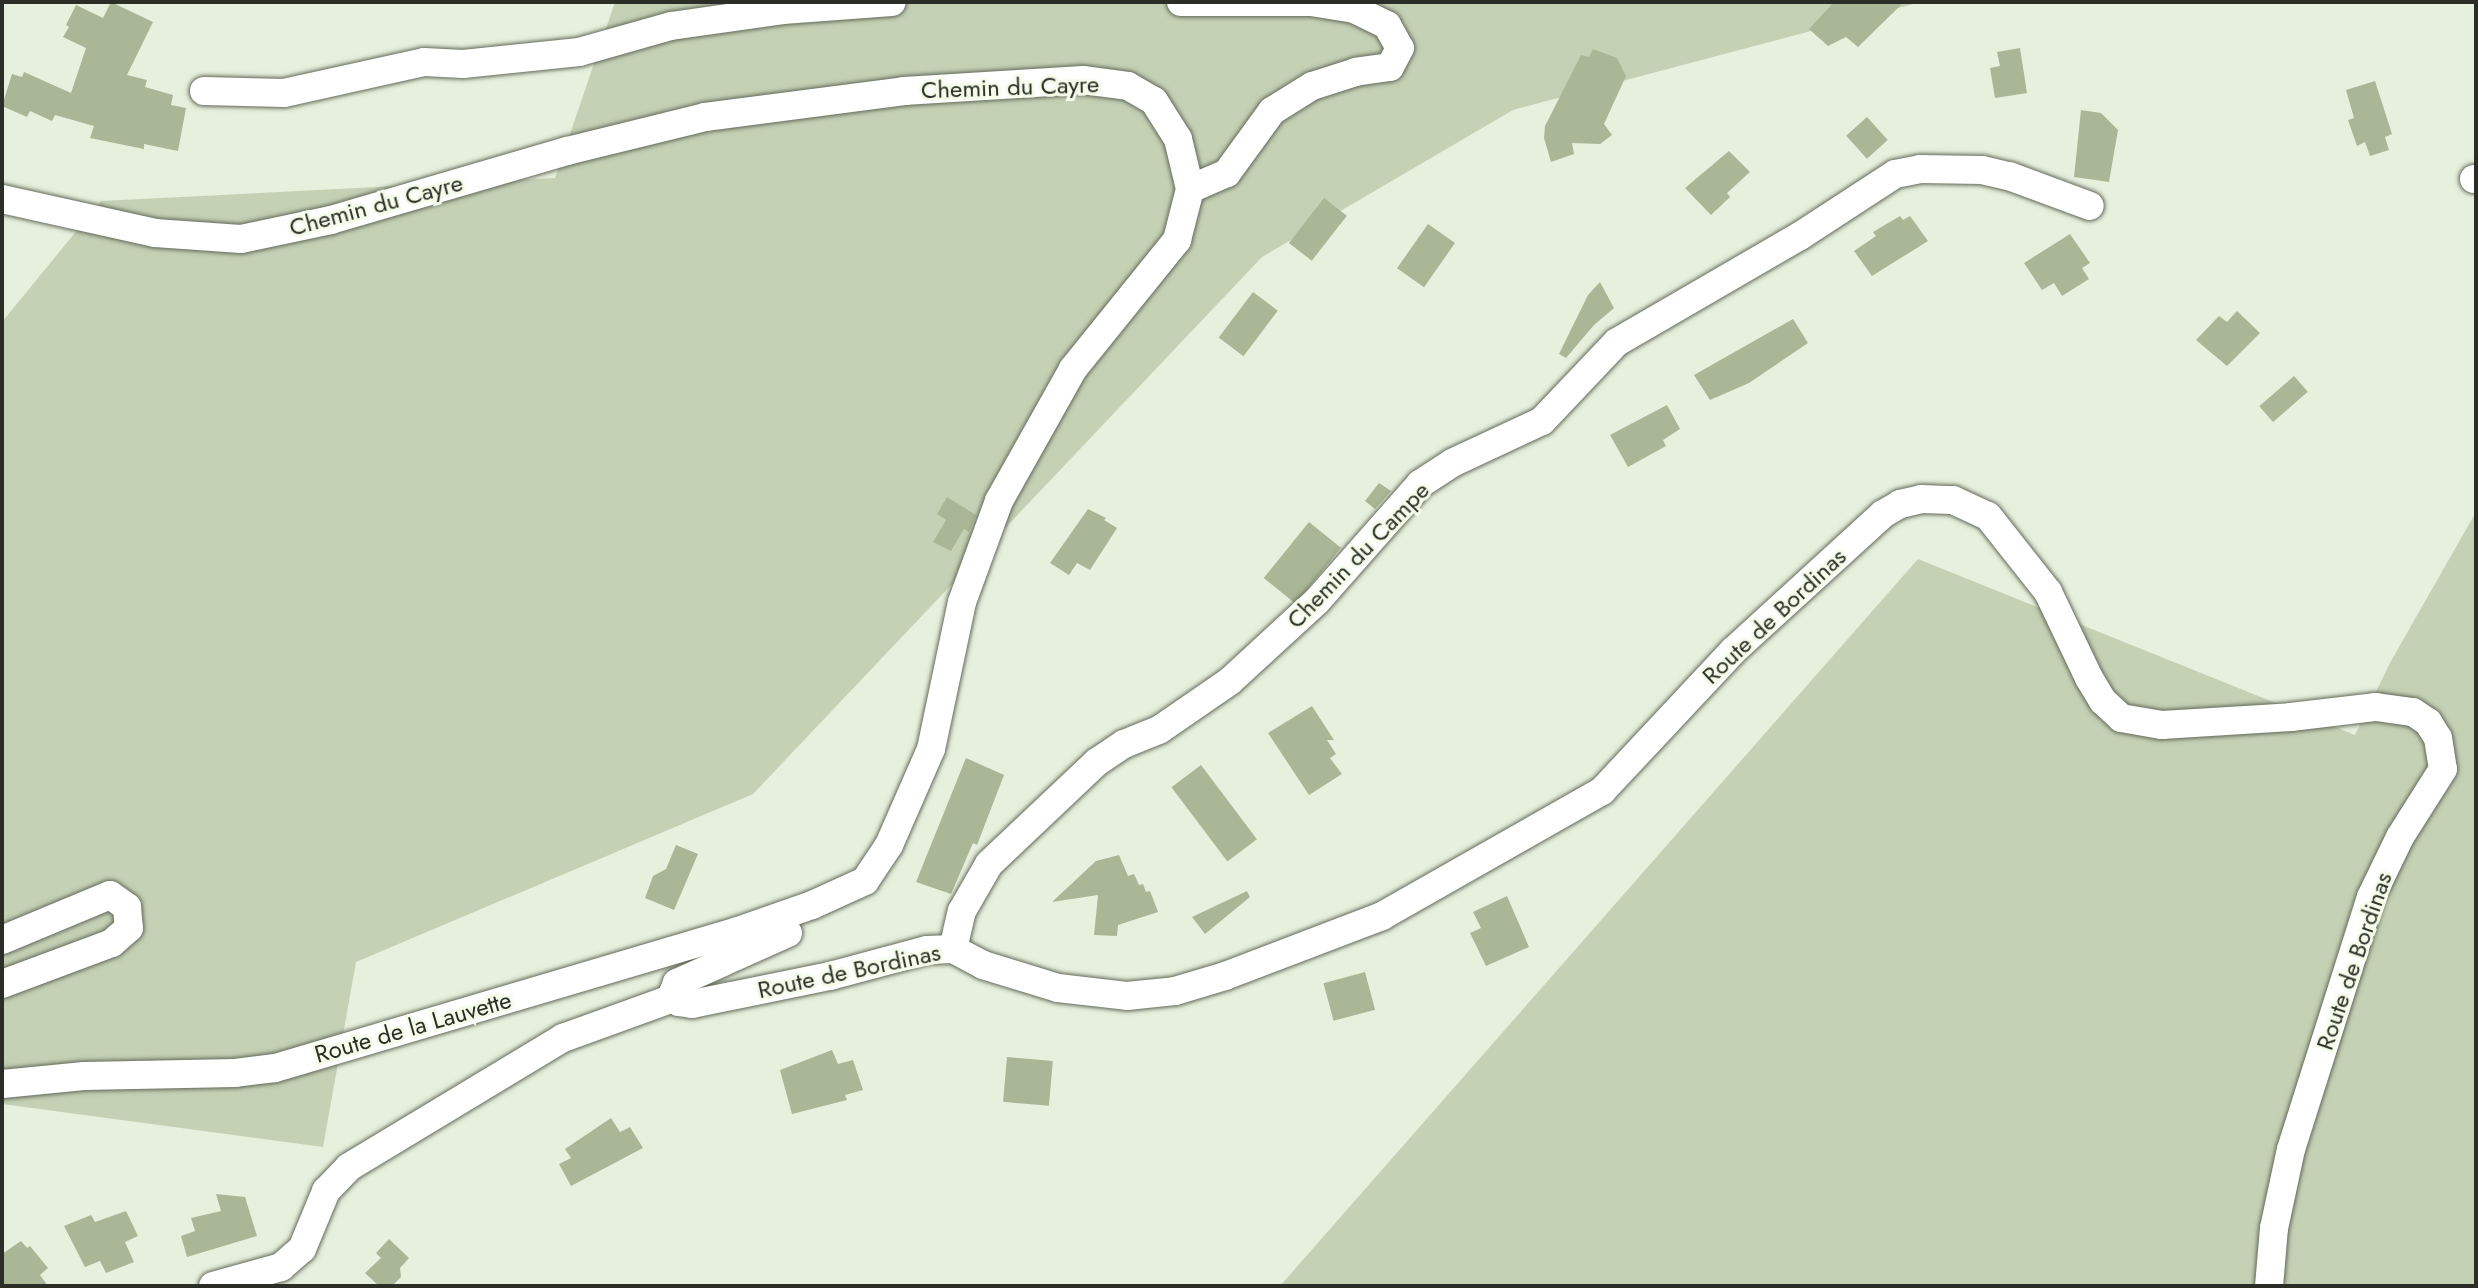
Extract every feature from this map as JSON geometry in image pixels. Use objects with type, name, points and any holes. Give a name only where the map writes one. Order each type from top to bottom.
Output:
[{"type":"street","points":[[204,91],[284,93],[424,62],[463,64],[579,52],[671,26],[783,10],[892,2]]},
{"type":"street","points":[[1181,2],[1311,2],[1354,9],[1387,25],[1400,48],[1390,67],[1356,72],[1312,86],[1272,111],[1227,173],[1190,189]]},
{"type":"street","name":"Chemin du Cayre","points":[[2,199],[155,233],[241,239],[331,220],[567,151],[705,117],[904,91],[1083,80],[1128,86],[1154,101],[1178,139],[1190,189],[1177,240],[1073,369],[999,501],[962,602],[931,749],[889,845],[865,881],[812,905]]},
{"type":"street","name":"Chemin du Campe","points":[[953,949],[962,911],[989,864],[1097,762],[1124,744],[1159,730],[1230,681],[1317,601],[1420,484],[1452,463],[1542,421],[1617,342],[1800,236],[1895,174],[1920,169],[1982,170],[2009,176],[2090,206]]},
{"type":"street","name":"Route de Bordinas","points":[[812,905],[815,914],[811,923],[677,983],[673,993],[679,1002],[692,1004],[830,976],[927,950],[953,949],[983,965],[1058,988],[1127,996],[1175,991],[1200,984],[1382,916],[1602,791],[1733,651],[1883,514],[1900,504],[1921,499],[1953,500],[1988,516],[2048,592],[2089,678],[2103,701],[2121,718],[2162,725],[2291,717],[2376,707],[2413,712],[2428,722],[2438,738],[2443,769],[2400,837],[2371,897],[2291,1149],[2274,1228],[2269,1286]]},
{"type":"street","points":[[2,940],[110,895],[127,907],[129,928],[112,943],[2,984]]},
{"type":"street","name":"Route de la Lauvette","points":[[2,1084],[84,1076],[235,1073],[275,1068],[738,931],[812,905]]},
{"type":"street","points":[[213,1286],[256,1277],[281,1267],[292,1258],[313,1229],[326,1191],[349,1167],[563,1038],[676,997]]},
{"type":"green space","points":[[615,2],[1921,2],[1513,110],[1262,257],[753,794],[356,962],[323,1147],[2,1104],[2,322],[101,201],[555,178]]},
{"type":"green space","points":[[2476,512],[2476,1286],[1280,1286],[1918,559],[2355,735],[2391,661]]},
{"type":"building","points":[[111,2],[153,22],[127,75],[147,80],[145,87],[173,95],[171,105],[186,108],[178,151],[144,144],[144,149],[90,138],[94,126],[55,115],[52,121],[30,111],[27,117],[2,106],[12,74],[22,77],[24,72],[71,93],[86,48],[63,37],[69,27],[66,25],[76,5],[103,18]]},
{"type":"building","points":[[1834,2],[1904,2],[1858,47],[1846,37],[1828,46],[1809,29]]},
{"type":"building","points":[[2020,48],[2027,93],[1995,98],[1990,68],[2000,66],[1997,52]]},
{"type":"building","points":[[1593,49],[1617,58],[1626,76],[1604,124],[1612,135],[1600,144],[1572,143],[1574,154],[1551,162],[1544,138],[1545,126],[1581,55],[1589,57]]},
{"type":"building","points":[[2375,81],[2392,134],[2385,137],[2389,150],[2370,156],[2365,142],[2357,146],[2348,120],[2354,118],[2346,90]]},
{"type":"building","points":[[2081,110],[2101,113],[2118,130],[2109,182],[2074,177]]},
{"type":"building","points":[[1867,117],[1888,140],[1867,159],[1846,136]]},
{"type":"building","points":[[1729,151],[1750,172],[1727,193],[1730,197],[1711,215],[1685,188]]},
{"type":"building","points":[[1324,198],[1347,216],[1312,261],[1289,243]]},
{"type":"building","points":[[1900,216],[1903,220],[1910,216],[1928,241],[1872,276],[1854,251],[1876,236],[1873,232]]},
{"type":"building","points":[[1428,224],[1455,243],[1424,287],[1397,268]]},
{"type":"building","points":[[2070,234],[2090,263],[2082,268],[2089,279],[2062,296],[2054,283],[2042,290],[2024,263]]},
{"type":"building","points":[[1600,282],[1614,308],[1594,325],[1566,358],[1559,354],[1588,295]]},
{"type":"building","points":[[1253,292],[1278,311],[1243,356],[1219,338]]},
{"type":"building","points":[[2237,311],[2260,333],[2227,366],[2196,340],[2219,316],[2227,322]]},
{"type":"building","points":[[1793,319],[1808,343],[1749,383],[1710,400],[1694,375]]},
{"type":"building","points":[[2294,376],[2308,392],[2273,422],[2259,406]]},
{"type":"building","points":[[1667,405],[1680,429],[1663,440],[1666,446],[1628,467],[1610,435]]},
{"type":"building","points":[[1379,483],[1391,491],[1375,509],[1365,501]]},
{"type":"building","points":[[947,497],[976,515],[969,532],[964,529],[951,551],[933,542],[946,520],[937,514]]},
{"type":"building","points":[[1088,509],[1117,528],[1090,570],[1077,563],[1069,575],[1050,563]]},
{"type":"building","points":[[1309,522],[1341,548],[1296,604],[1264,578]]},
{"type":"building","points":[[1312,706],[1334,740],[1327,740],[1336,754],[1330,758],[1342,774],[1309,795],[1268,733]]},
{"type":"building","points":[[966,758],[1004,775],[977,845],[973,843],[951,894],[916,882]]},
{"type":"building","points":[[1201,765],[1257,839],[1227,862],[1171,787]]},
{"type":"building","points":[[676,845],[698,854],[674,910],[645,898],[653,876],[666,869]]},
{"type":"building","points":[[1119,855],[1128,876],[1134,874],[1139,885],[1143,884],[1146,892],[1150,891],[1158,912],[1118,925],[1117,936],[1094,935],[1098,895],[1052,902],[1096,861]]},
{"type":"building","points":[[1247,891],[1250,897],[1205,934],[1192,917]]},
{"type":"building","points":[[1507,896],[1529,947],[1486,966],[1470,933],[1481,928],[1473,912]]},
{"type":"building","points":[[1365,972],[1375,1010],[1334,1021],[1323,983]]},
{"type":"building","points":[[832,1050],[838,1064],[853,1060],[863,1090],[845,1095],[847,1100],[792,1114],[780,1070]]},
{"type":"building","points":[[1007,1057],[1053,1061],[1049,1106],[1003,1102]]},
{"type":"building","points":[[611,1118],[620,1132],[630,1127],[643,1148],[571,1186],[559,1164],[571,1158],[565,1149]]},
{"type":"building","points":[[216,1194],[245,1197],[257,1236],[187,1257],[181,1236],[195,1231],[191,1218],[221,1211]]},
{"type":"building","points":[[126,1211],[138,1236],[125,1242],[134,1262],[106,1273],[100,1261],[85,1267],[64,1226],[91,1215],[95,1222]]},
{"type":"building","points":[[389,1239],[409,1258],[400,1268],[401,1277],[392,1286],[379,1286],[365,1273],[381,1258],[376,1253]]},
{"type":"building","points":[[21,1241],[27,1248],[30,1246],[48,1268],[40,1275],[48,1286],[2,1286],[2,1254]]}]
